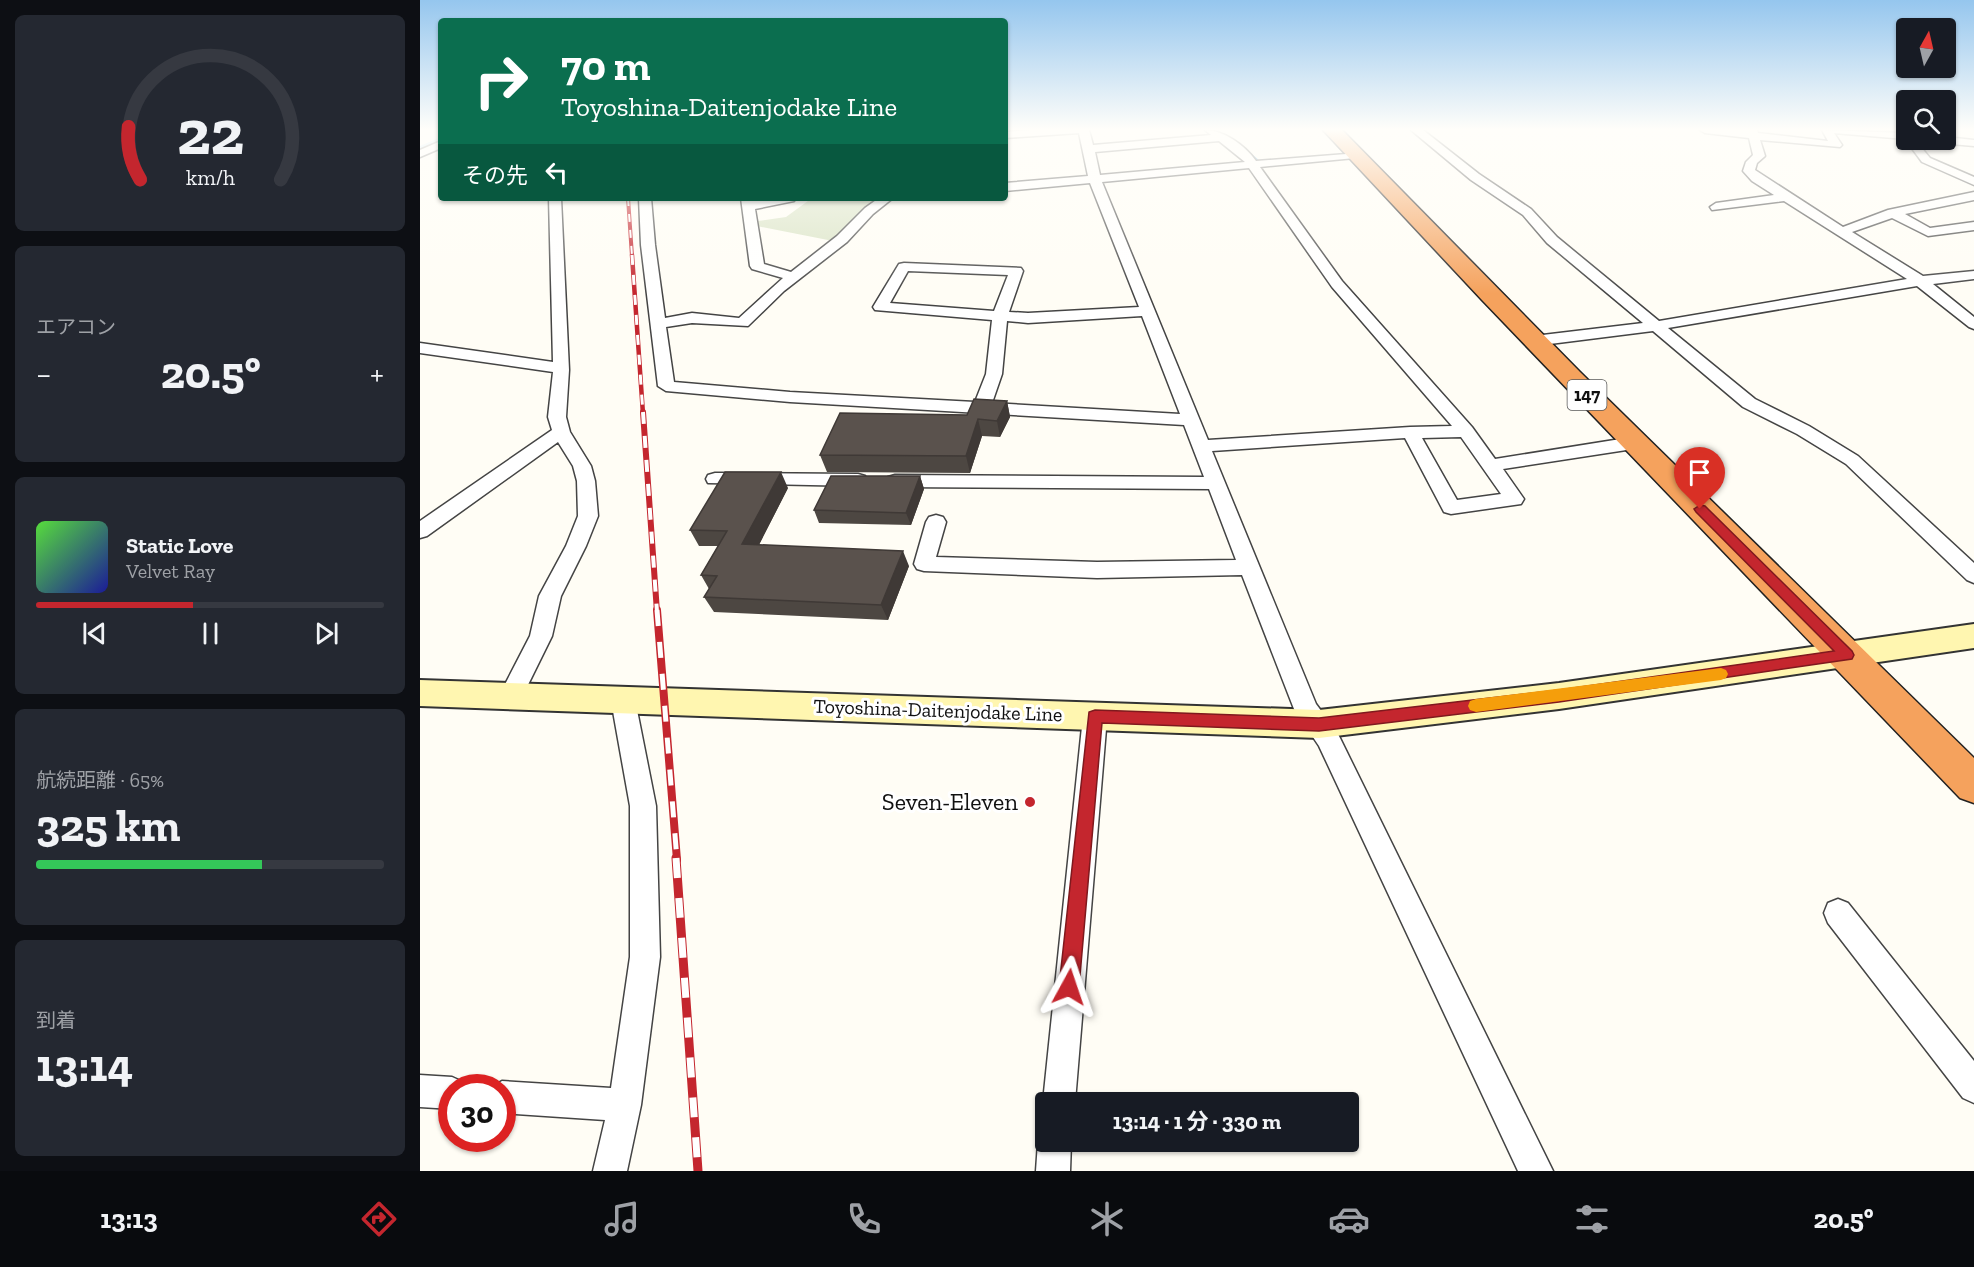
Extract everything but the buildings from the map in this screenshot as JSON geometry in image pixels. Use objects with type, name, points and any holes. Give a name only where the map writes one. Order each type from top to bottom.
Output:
[{"type":"highway","name":"147","points":[[1384,185],[1633,443],[1847,655],[1974,785]]},
{"type":"main road","name":"Toyoshina-Daitenjodake Line","points":[[420,693],[1319,724],[1559,696],[1974,636]]},
{"type":"street","points":[[1008,187],[1031,185]]},
{"type":"street","points":[[1097,185],[1306,709],[1328,739],[1536,1171]]},
{"type":"street","points":[[1268,185],[1336,284],[1466,431],[1514,499],[1451,507],[1410,432]]},
{"type":"street","points":[[1486,185],[1527,212],[1552,240],[1749,403],[1803,430],[1852,460],[1974,575]]},
{"type":"street","points":[[1769,185],[1920,281],[1974,324]]},
{"type":"street","points":[[1716,207],[1786,196]]},
{"type":"street","points":[[1841,232],[1893,213],[1973,197]]},
{"type":"street","points":[[511,696],[542,636],[550,597],[576,546],[588,516],[586,481],[582,466],[561,432],[557,417],[561,368],[555,201]]},
{"type":"street","points":[[645,201],[648,244],[666,386],[790,397],[1190,420]]},
{"type":"street","points":[[659,324],[692,318],[743,323],[883,201]]},
{"type":"street","points":[[748,202],[757,266],[793,277]]},
{"type":"street","points":[[1893,213],[1928,232],[1974,226]]},
{"type":"street","points":[[981,409],[994,374],[1000,315],[1016,271],[904,267],[880,307],[1000,315],[1028,318],[1149,311]]},
{"type":"street","points":[[1534,341],[1655,326],[1920,281],[1974,275]]},
{"type":"street","points":[[420,348],[561,368]]},
{"type":"street","points":[[1201,446],[1410,432],[1466,431]]},
{"type":"street","points":[[420,531],[561,432]]},
{"type":"street","points":[[1492,465],[1633,443]]},
{"type":"street","points":[[715,479],[1215,483]]},
{"type":"street","points":[[936,522],[924,564],[1097,570],[1249,567]]},
{"type":"street","points":[[610,1171],[625,1105],[645,957],[643,806],[623,700]]},
{"type":"street","points":[[1060,1092],[1095,717]]},
{"type":"street","points":[[1839,913],[1974,1087]]},
{"type":"street","points":[[420,1091],[438,1092]]},
{"type":"street","points":[[516,1097],[625,1105]]},
{"type":"street","points":[[1053,1171],[1054,1152]]},
{"type":"green space","points":[[808,201],[876,201],[855,217],[833,241],[757,226],[758,221],[786,217]]},
{"type":"railway","points":[[628,201],[632,256]]},
{"type":"railway","points":[[632,255],[643,414]]},
{"type":"railway","points":[[643,412],[657,612]]},
{"type":"railway","points":[[657,610],[677,860]]},
{"type":"railway","points":[[676,858],[698,1171]]},
{"type":"slow traffic","points":[[1476,706],[1721,674]]},
{"type":"place","name":"Seven-Eleven","points":[[1030,802]]},
{"type":"route","points":[[1069,987],[1095,717],[1319,724],[1559,696],[1847,655],[1700,509]]}]
